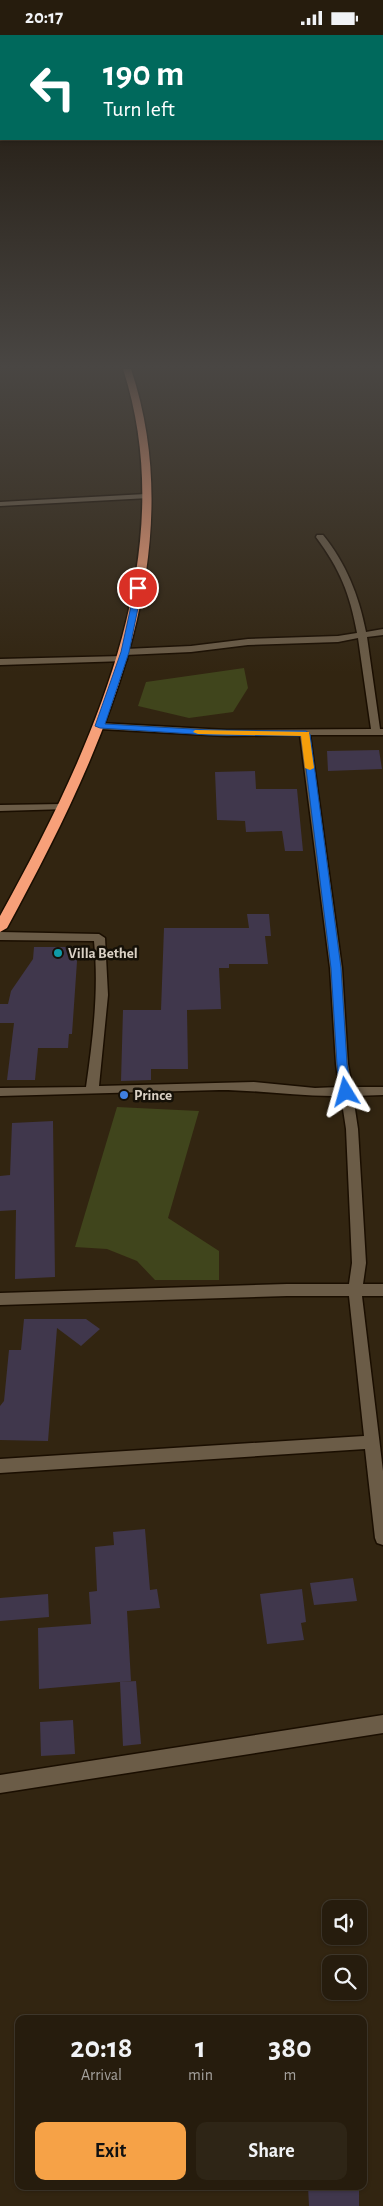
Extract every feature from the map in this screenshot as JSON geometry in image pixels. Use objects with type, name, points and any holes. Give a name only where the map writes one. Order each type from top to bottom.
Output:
[{"type":"highway","points":[[0,928],[63,807],[100,726],[124,655],[136,607],[141,569],[146,496],[144,470]]},
{"type":"street","points":[[0,504],[146,496]]},
{"type":"street","points":[[100,726],[209,732],[306,734],[379,732],[356,608],[330,545],[320,537]]},
{"type":"street","points":[[0,662],[124,655],[191,649],[224,643],[305,641],[383,631]]},
{"type":"street","points":[[306,734],[336,968],[342,1064],[352,1129],[359,1263],[355,1291],[383,1538]]},
{"type":"street","points":[[0,807],[63,807]]},
{"type":"street","points":[[0,936],[99,938],[103,972],[100,1022],[92,1091]]},
{"type":"street","points":[[0,1092],[92,1091],[219,1086],[346,1092],[383,1091]]},
{"type":"street","points":[[0,1299],[287,1290],[383,1290]]},
{"type":"street","points":[[0,1466],[373,1442]]},
{"type":"street","points":[[0,1784],[383,1724]]},
{"type":"green space","points":[[244,668],[248,688],[233,712],[189,718],[138,706],[146,682]]},
{"type":"green space","points":[[117,1107],[199,1111],[168,1218],[219,1251],[219,1280],[155,1280],[137,1261],[107,1249],[75,1247]]},
{"type":"building","points":[[379,750],[382,769],[328,771],[327,751]]},
{"type":"building","points":[[255,771],[256,789],[297,789],[303,851],[285,851],[282,831],[246,832],[245,821],[217,820],[215,772]]},
{"type":"building","points":[[247,914],[269,914],[271,936],[265,936],[268,964],[229,964],[229,968],[219,968],[221,1009],[187,1010],[188,1069],[151,1069],[151,1080],[121,1081],[123,1010],[161,1010],[164,928],[249,928]]},
{"type":"building","points":[[34,947],[78,947],[72,1034],[69,1034],[68,1048],[38,1048],[35,1080],[7,1080],[14,1023],[0,1023],[0,1004],[8,1004],[11,991],[33,959]]},
{"type":"building","points":[[53,1121],[55,1277],[15,1279],[16,1210],[0,1211],[0,1176],[10,1175],[12,1123]]},
{"type":"building","points":[[24,1319],[86,1319],[100,1329],[81,1346],[57,1328],[48,1441],[0,1440],[0,1406],[4,1401],[9,1350],[21,1350]]},
{"type":"building","points":[[145,1529],[150,1590],[157,1589],[160,1608],[127,1611],[131,1681],[39,1689],[38,1628],[91,1624],[89,1592],[97,1591],[95,1547],[114,1545],[113,1532]]},
{"type":"building","points":[[353,1578],[357,1601],[314,1605],[310,1583]]},
{"type":"building","points":[[302,1589],[306,1622],[301,1623],[304,1640],[267,1644],[260,1594]]},
{"type":"building","points":[[48,1594],[49,1617],[0,1621],[0,1598]]},
{"type":"building","points":[[136,1681],[141,1744],[123,1746],[120,1682]]},
{"type":"building","points":[[73,1720],[75,1754],[41,1756],[40,1722]]},
{"type":"building","points":[[308,2190],[359,2190],[359,2206],[309,2206]]},
{"type":"slow traffic","points":[[198,732],[306,734],[310,768]]},
{"type":"place","name":"Villa Bethel","points":[[58,953]]},
{"type":"place","name":"Prince","points":[[124,1095]]},
{"type":"route","points":[[138,588],[136,607],[125,652],[100,726],[209,732],[306,734],[336,968],[342,1028],[342,1064],[346,1092]]}]
